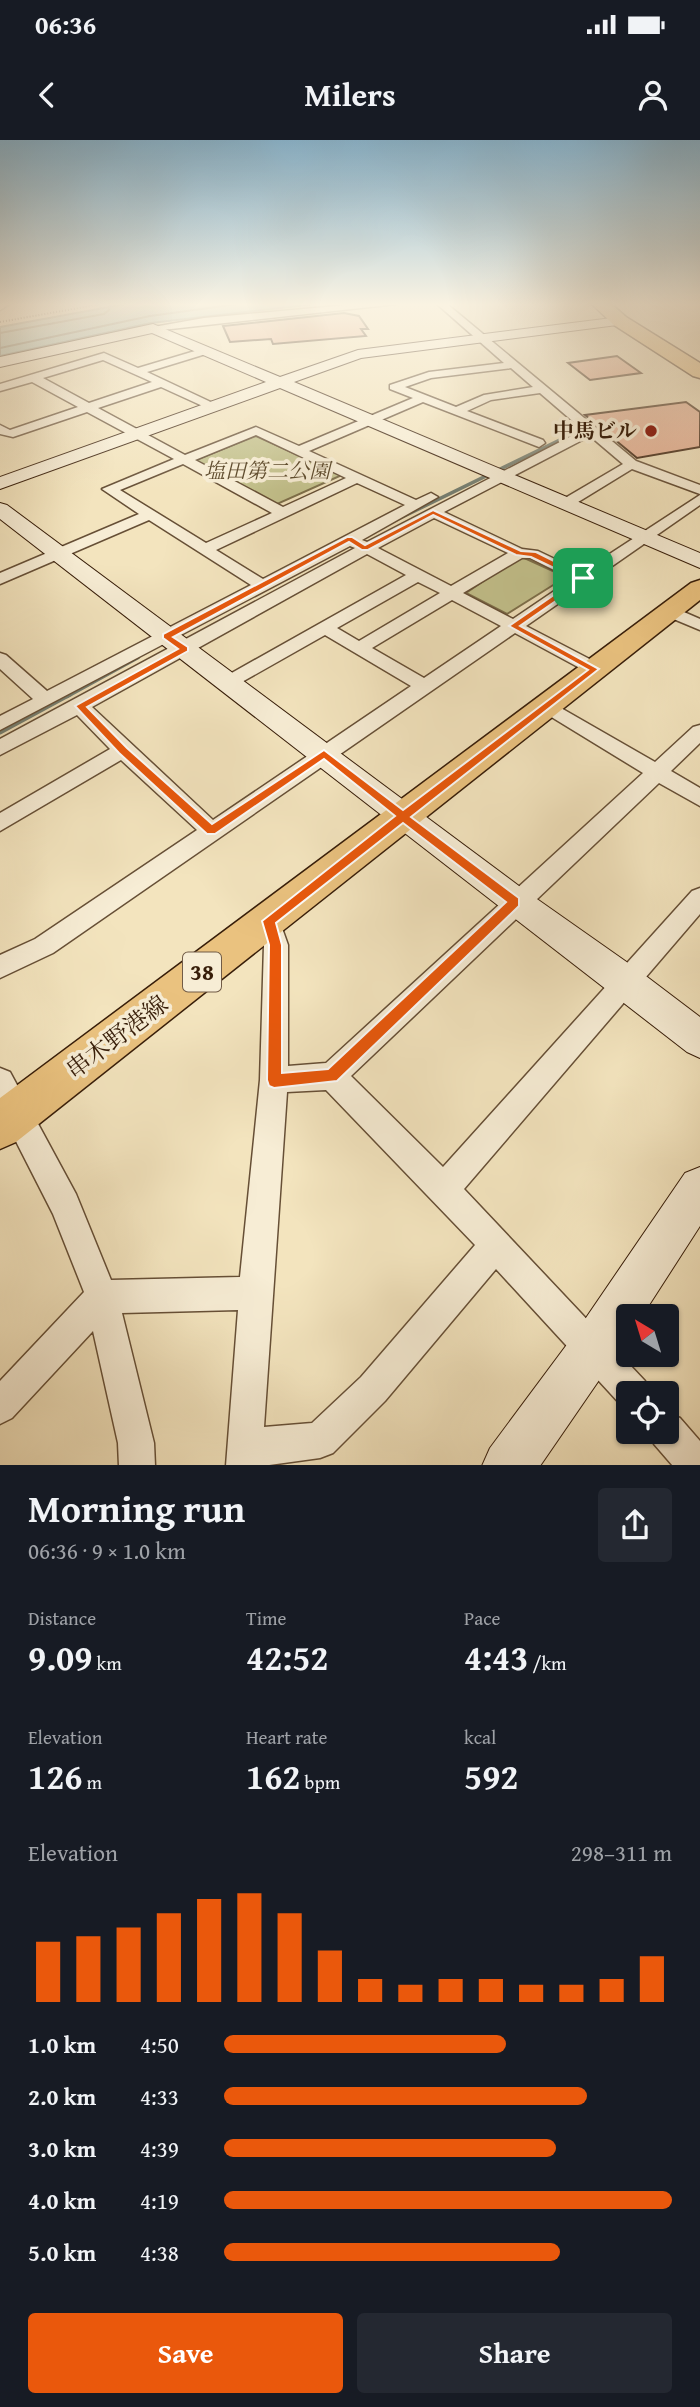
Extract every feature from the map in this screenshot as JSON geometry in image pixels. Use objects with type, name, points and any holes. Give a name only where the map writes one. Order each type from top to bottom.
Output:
[{"type":"main road","name":"串木野港線","points":[[5,1107],[269,921],[700,588]]},
{"type":"street","points":[[0,388],[73,366]]},
{"type":"street","points":[[126,366],[211,406]]},
{"type":"street","points":[[139,372],[158,366]]},
{"type":"street","points":[[239,366],[700,561]]},
{"type":"street","points":[[0,483],[323,366]]},
{"type":"street","points":[[503,366],[429,375],[394,387],[539,443]]},
{"type":"street","points":[[511,366],[631,464],[700,490]]},
{"type":"street","points":[[34,378],[283,513]]},
{"type":"street","points":[[0,429],[9,434],[161,383]]},
{"type":"street","points":[[457,411],[488,397],[540,390]]},
{"type":"street","points":[[300,450],[424,398]]},
{"type":"street","points":[[0,724],[45,700],[176,643],[365,548],[433,512],[539,443],[585,427]]},
{"type":"street","points":[[0,748],[80,706],[260,584],[416,505],[492,473],[585,427]]},
{"type":"street","points":[[260,584],[109,489],[256,431],[416,505]]},
{"type":"street","points":[[565,504],[631,464]]},
{"type":"street","points":[[206,548],[357,478]]},
{"type":"street","points":[[0,967],[44,946],[700,499]]},
{"type":"street","points":[[0,509],[700,1040]]},
{"type":"street","points":[[433,512],[519,553],[533,554],[583,578]]},
{"type":"street","points":[[0,579],[149,515]]},
{"type":"street","points":[[350,539],[595,669]]},
{"type":"street","points":[[359,648],[519,553]]},
{"type":"street","points":[[227,683],[418,575]]},
{"type":"street","points":[[670,611],[700,625]]},
{"type":"street","points":[[325,628],[424,686]]},
{"type":"street","points":[[0,659],[45,700]]},
{"type":"street","points":[[80,706],[123,750],[211,831]]},
{"type":"street","points":[[547,706],[700,798]]},
{"type":"street","points":[[274,1080],[331,1076],[700,732]]},
{"type":"street","points":[[0,823],[123,750]]},
{"type":"street","points":[[444,1189],[700,898]]},
{"type":"street","points":[[269,921],[276,945],[274,1080],[255,1293],[245,1456],[320,1440],[373,1390],[495,1246]]},
{"type":"street","points":[[331,1076],[444,1189],[623,1381]]},
{"type":"street","points":[[5,1107],[65,1205],[102,1297],[136,1443],[137,1465]]},
{"type":"street","points":[[508,1465],[594,1348],[700,1188]]},
{"type":"street","points":[[0,1406],[102,1297],[255,1293]]},
{"type":"street","points":[[679,1444],[698,1465]]},
{"type":"green space","name":"塩田第二公園","points":[[256,436],[342,475],[275,505],[193,461]]},
{"type":"green space","points":[[520,556],[566,577],[507,614],[466,593]]},
{"type":"building","points":[[572,366],[631,366],[641,373],[590,380]]},
{"type":"building","name":"中馬ビル","points":[[686,402],[700,412],[700,447],[637,458],[585,415]]},
{"type":"waterway","points":[[394,521],[570,435]]},
{"type":"waterway","points":[[67,696],[138,657]]},
{"type":"waterway","points":[[0,732],[70,694]]},
{"type":"place","name":"中馬ビル","points":[[651,431]]},
{"type":"route","points":[[583,578],[513,626],[595,669],[403,817],[515,902],[331,1076],[274,1080],[276,945],[269,921],[403,817],[324,754],[211,831],[123,750],[80,706],[185,649],[166,636],[260,584],[350,539],[365,548],[433,512],[519,553],[533,554],[583,578]]}]
